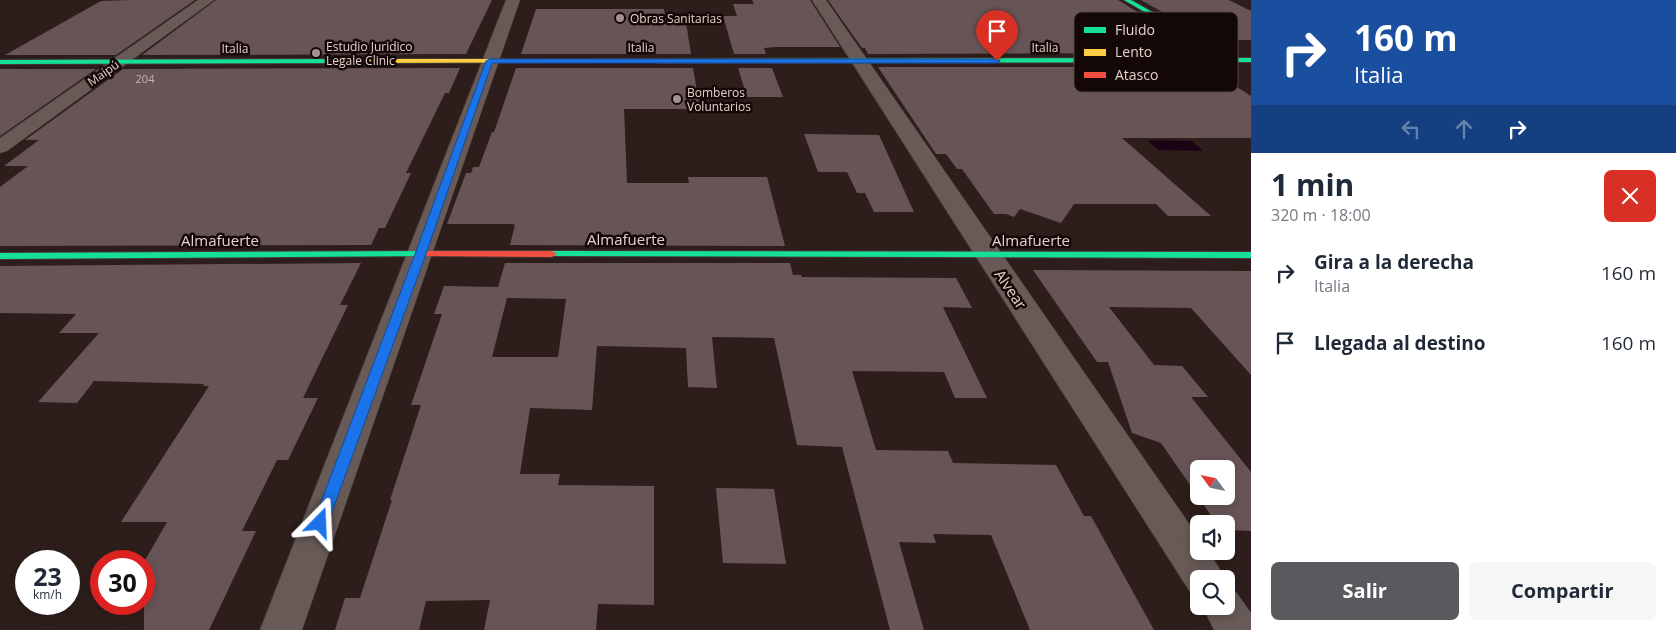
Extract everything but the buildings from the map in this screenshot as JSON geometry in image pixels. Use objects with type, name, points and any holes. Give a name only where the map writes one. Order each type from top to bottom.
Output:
[{"type":"street","name":"Maipú","points":[[0,147],[207,0]]},
{"type":"street","points":[[281,630],[513,0]]},
{"type":"street","name":"Alvear","points":[[818,0],[1198,570]]},
{"type":"street","points":[[1128,0],[1149,12]]},
{"type":"street","name":"Italia","points":[[0,62],[1074,60]]},
{"type":"street","name":"Italia","points":[[1238,60],[1251,60]]},
{"type":"street","points":[[1238,63],[1251,71]]},
{"type":"street","name":"Almafuerte","points":[[0,256],[420,254],[1251,256]]},
{"type":"street","points":[[1228,615],[1238,630]]},
{"type":"shaded area","points":[[1147,140],[1192,141],[1203,151],[1158,150]]},
{"type":"traffic: fast","points":[[1127,0],[1148,12]]},
{"type":"traffic: fast","points":[[658,61],[1074,60]]},
{"type":"traffic: fast","points":[[1238,60],[1251,60]]},
{"type":"traffic: fast","points":[[0,62],[360,61]]},
{"type":"traffic: fast","points":[[0,256],[426,254]]},
{"type":"traffic: fast","points":[[552,254],[1251,255]]},
{"type":"traffic: slow","points":[[360,61],[658,61]]},
{"type":"traffic: jam","points":[[426,254],[552,254]]},
{"type":"place","name":"Obras Sanitarias","points":[[620,18]]},
{"type":"place","name":"Estudio Juridico Legale Clinic","points":[[316,53]]},
{"type":"place","name":"Bomberos Voluntarios","points":[[677,99]]},
{"type":"route","points":[[320,523],[490,61],[997,61]]}]
